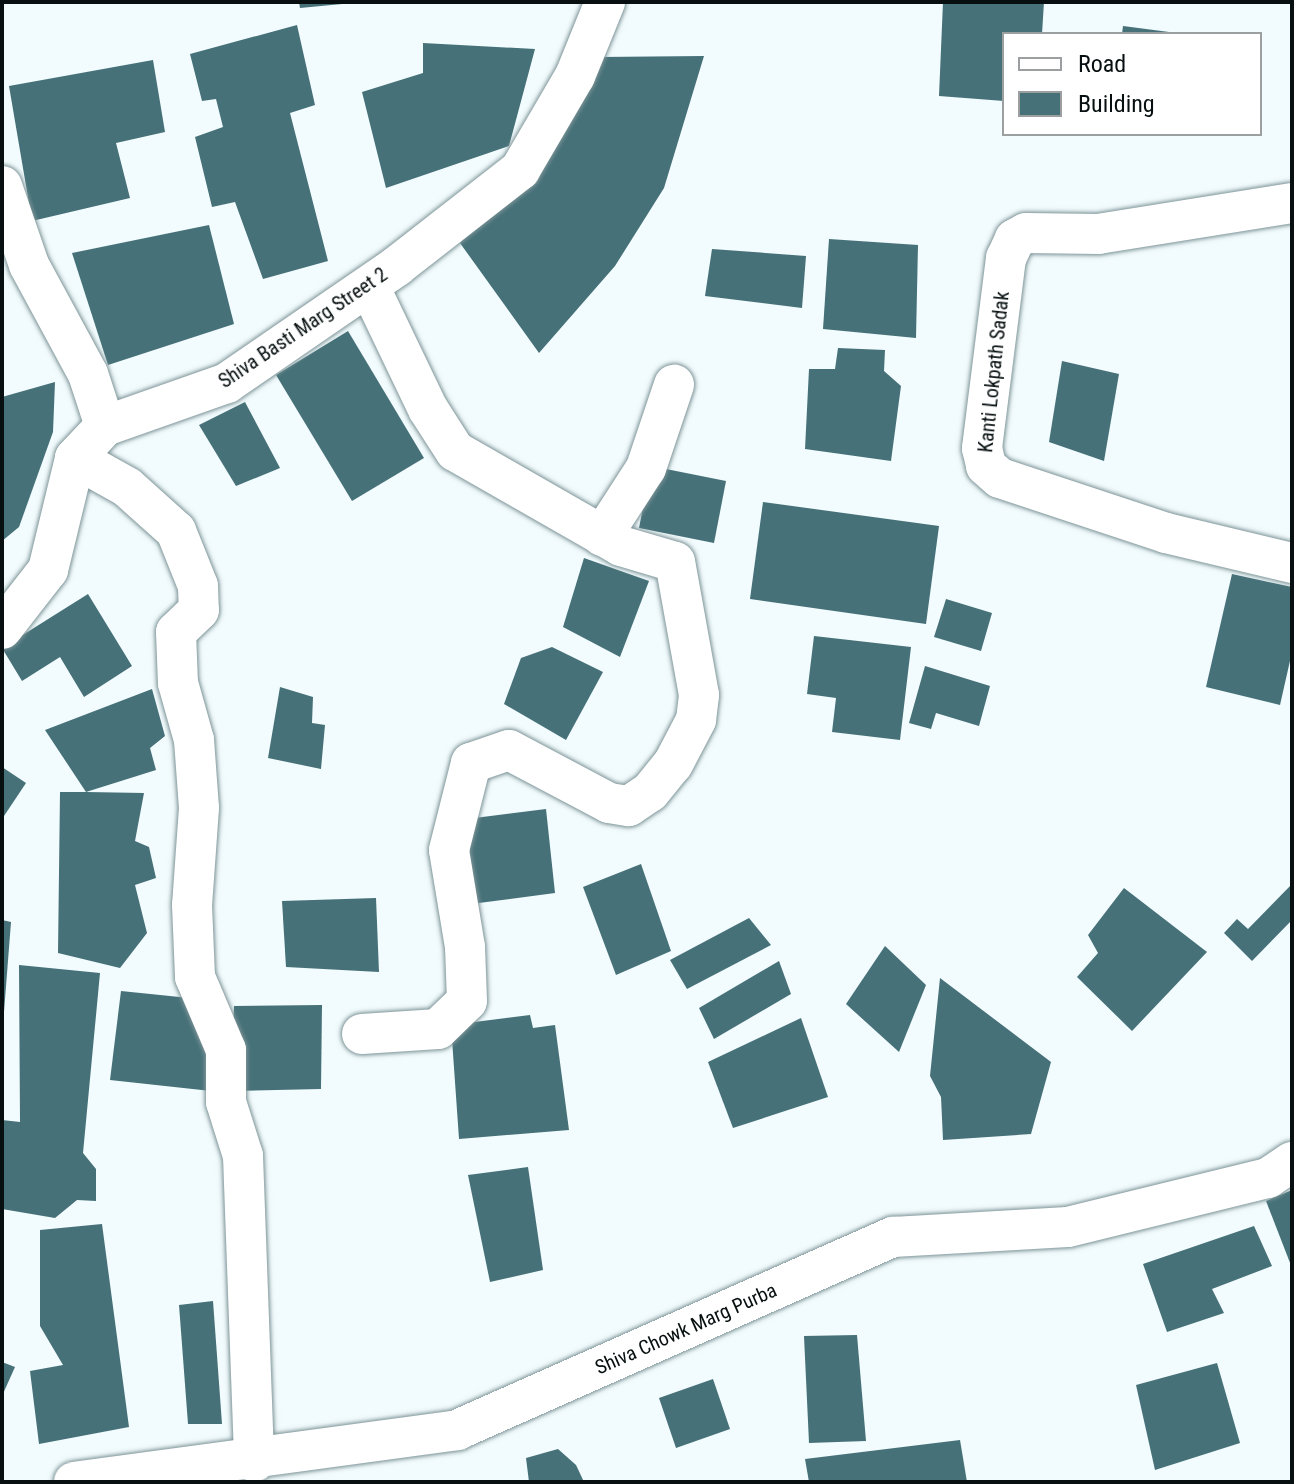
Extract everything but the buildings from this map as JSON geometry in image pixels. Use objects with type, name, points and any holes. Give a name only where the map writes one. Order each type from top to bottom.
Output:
[{"type":"street","name":"Shiva Basti Marg Street 2","points":[[2,629],[48,570],[75,458],[105,426],[227,383],[369,286],[520,170],[575,76],[605,2]]},
{"type":"street","points":[[2,186],[29,265],[88,374],[105,426]]},
{"type":"street","name":"Kanti Lokpath Sadak","points":[[1292,203],[1099,234],[1026,233],[1015,239],[1006,258],[982,448],[986,466],[1000,478],[1166,533],[1292,563]]},
{"type":"street","points":[[362,1034],[438,1029],[467,1001],[465,947],[449,850],[471,763],[509,750],[609,803],[629,806],[650,792],[673,764],[696,720],[699,695],[675,562],[602,536],[455,451],[428,409],[369,286]]},
{"type":"street","points":[[602,536],[646,468],[674,385]]},
{"type":"street","points":[[75,458],[127,487],[176,531],[198,586],[199,610],[176,632],[178,683],[194,740],[199,808],[192,905],[195,977],[208,1016],[222,1036],[226,1102],[243,1156],[254,1462]]},
{"type":"street","name":"Shiva Chowk Marg Purba","points":[[74,1482],[254,1462],[457,1430],[893,1237],[1068,1227],[1268,1178],[1292,1162]]}]
